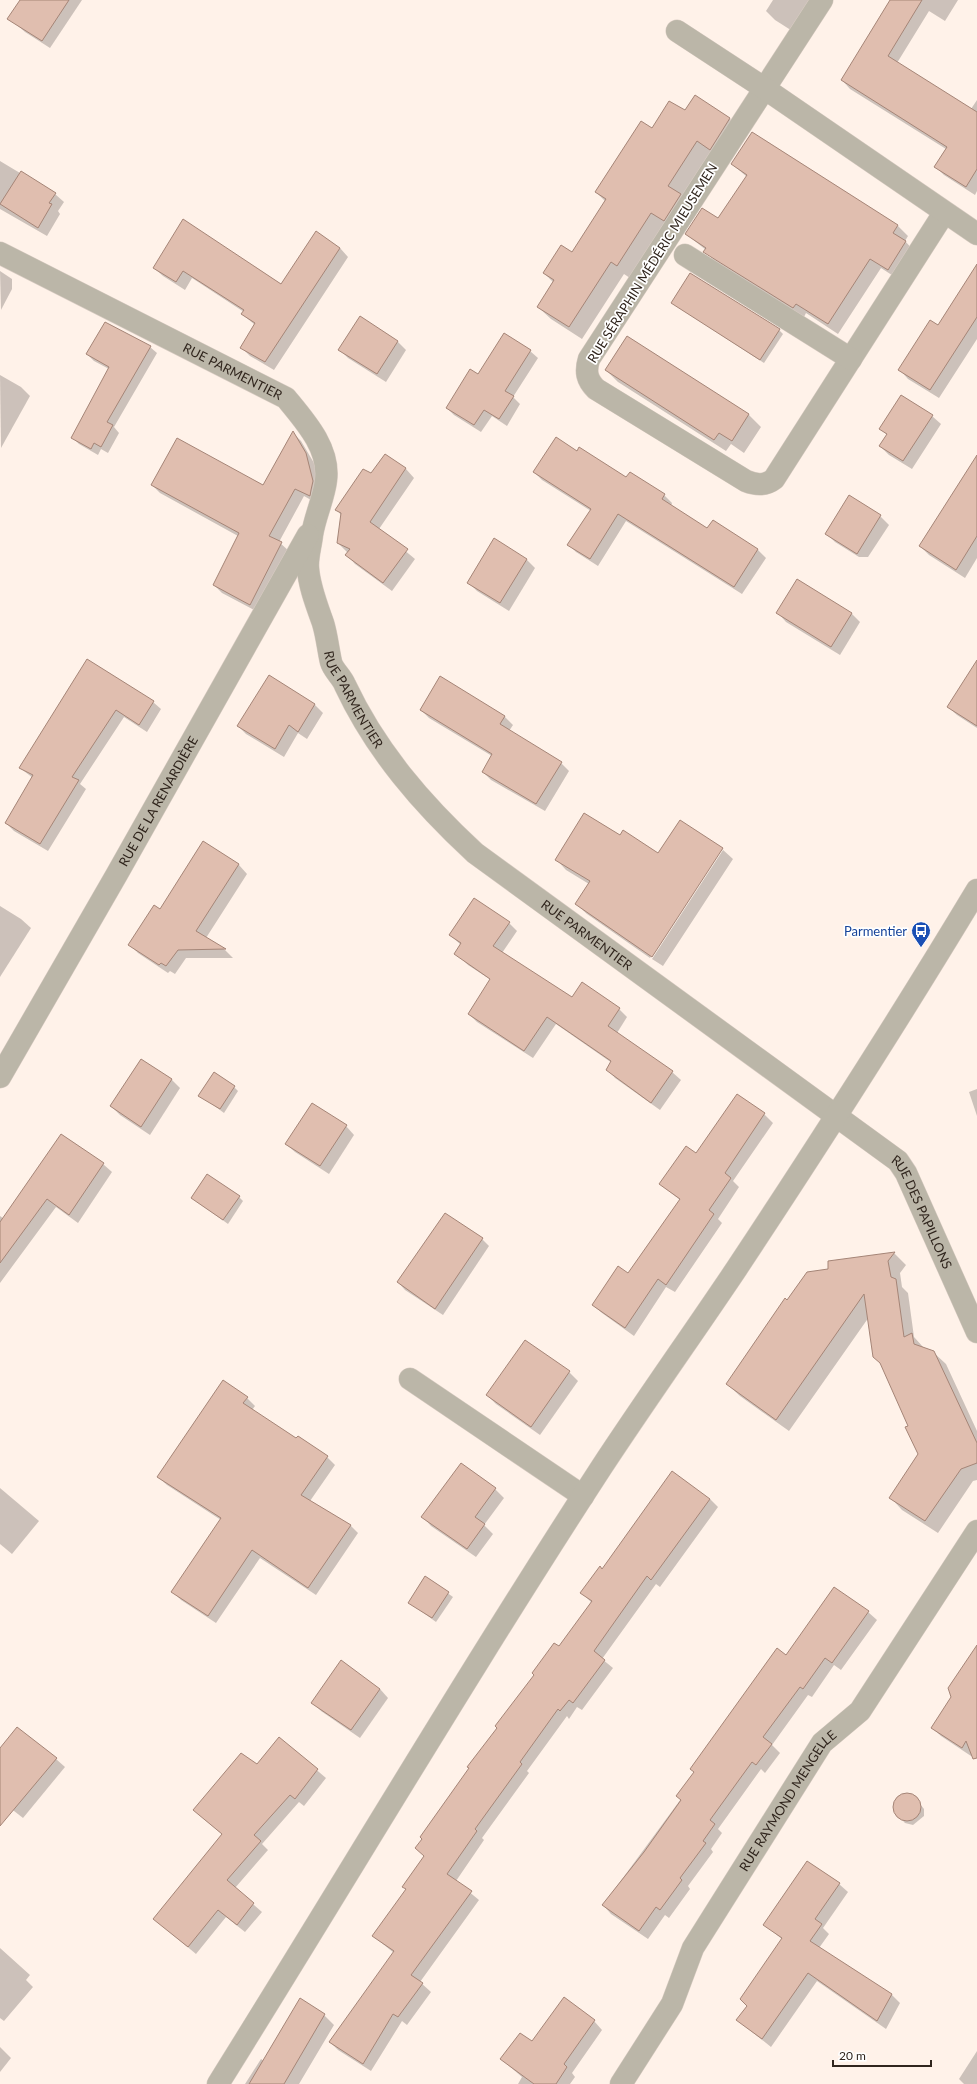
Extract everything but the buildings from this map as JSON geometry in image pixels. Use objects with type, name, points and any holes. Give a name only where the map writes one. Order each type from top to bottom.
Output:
[{"type":"street","name":"RUE SÉRAPHIN MÉDÉRIC MIEUSEMEN","points":[[822,0],[589,359],[586,368],[587,377],[596,389],[746,481],[754,484],[769,483],[774,479],[944,213]]},
{"type":"street","points":[[677,31],[764,88],[944,213],[977,234]]},
{"type":"street","name":"RUE PARMENTIER","points":[[0,254],[286,398],[305,421],[323,455],[326,479],[314,524],[308,568],[329,644],[331,663],[344,682],[353,703],[375,739],[409,786],[432,812],[475,854],[836,1116]]},
{"type":"street","name":"RUE SÉRAPHIN MÉDÉRIC MIEUSEMEN","points":[[685,255],[850,359]]},
{"type":"street","name":"RUE DE LA RENARDIÈRE","points":[[0,1077],[118,874],[314,524]]},
{"type":"street","points":[[218,2084],[412,1767],[583,1496],[836,1116],[912,998],[977,890]]},
{"type":"street","name":"RUE DES PAPILLONS","points":[[836,1116],[898,1161],[906,1173],[977,1332]]},
{"type":"street","points":[[410,1379],[583,1496]]},
{"type":"street","name":"RUE RAYMOND MENGELLE","points":[[620,2084],[672,2004],[693,1948],[822,1743],[860,1711],[977,1531]]},
{"type":"place","name":"Parmentier","points":[[921,948]]}]
